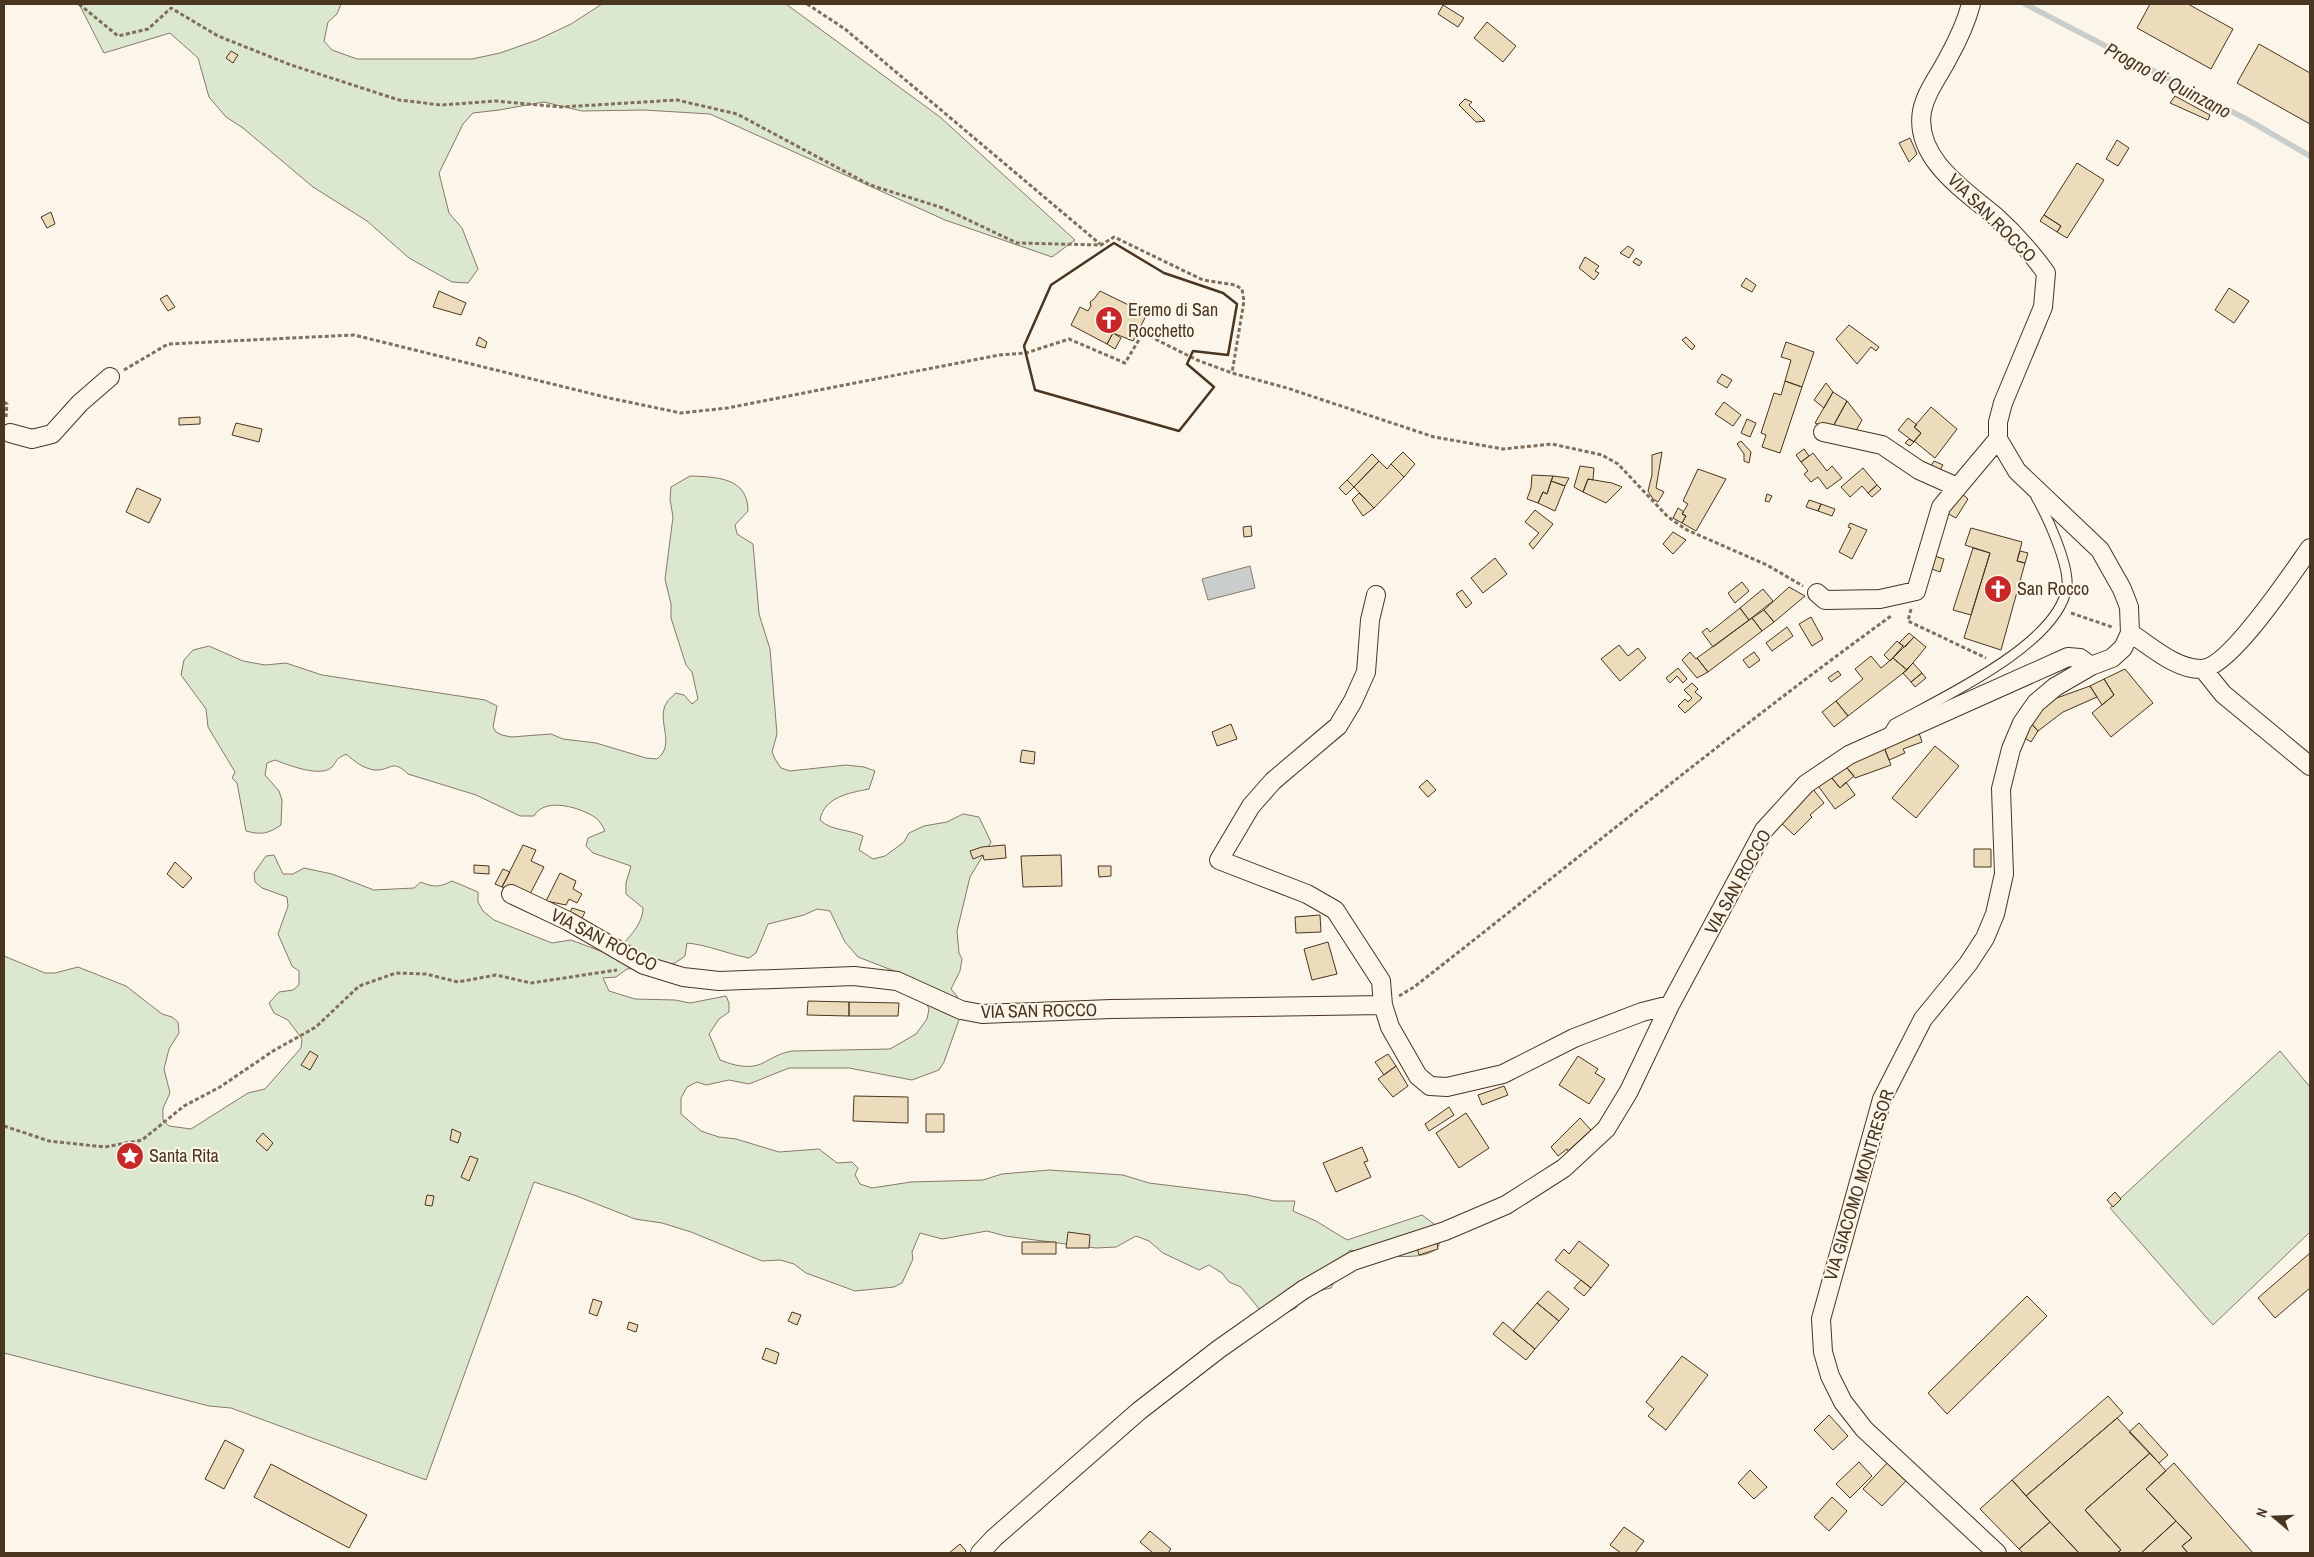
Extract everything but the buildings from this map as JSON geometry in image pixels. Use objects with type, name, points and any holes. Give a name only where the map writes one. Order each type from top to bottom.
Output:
[{"type":"street","name":"VIA SAN ROCCO","points":[[1971,4],[1957,40],[1930,86],[1922,111],[1921,132],[1931,154],[1950,177],[2013,233],[2046,273],[2042,307],[2005,396],[1998,422],[1998,439]]},
{"type":"street","points":[[10,433],[32,439],[52,434],[80,403],[110,377]]},
{"type":"street","points":[[1823,432],[1882,445],[1919,470],[1957,487]]},
{"type":"street","points":[[1817,593],[1825,600],[1880,599],[1916,591],[1941,508],[1998,439],[2017,470],[2025,479],[2100,550],[2122,588],[2129,607],[2130,633],[2123,648],[2112,658],[2091,666]]},
{"type":"street","points":[[2130,633],[2182,666],[2203,669],[2220,661],[2241,640],[2310,548]]},
{"type":"street","points":[[1376,595],[1370,620],[1366,672],[1353,702],[1338,726],[1273,781],[1251,806],[1219,860],[1308,894],[1335,910],[1381,981],[1383,1005],[1390,1028],[1418,1076],[1430,1086],[1447,1087],[1503,1074],[1574,1038],[1642,1012],[1670,1005]]},
{"type":"street","name":"VIA SAN ROCCO","points":[[980,1553],[994,1538],[1139,1411],[1220,1349],[1302,1290],[1353,1261],[1445,1231],[1506,1205],[1564,1168],[1606,1129],[1634,1082],[1670,1005],[1764,830],[1806,784],[1849,755],[2068,656],[2080,658],[2091,666]]},
{"type":"street","name":"VIA GIACOMO MONTRESOR","points":[[1998,1553],[1864,1429],[1843,1402],[1830,1376],[1823,1352],[1821,1319],[1882,1099],[1923,1019],[1968,964],[1985,938],[1995,914],[2004,874],[2001,789],[2011,749],[2022,723],[2036,703],[2055,687],[2091,666]]},
{"type":"street","points":[[2203,669],[2223,694],[2310,766]]},
{"type":"street","name":"VIA SAN ROCCO","points":[[511,894],[568,921],[644,965],[683,977],[719,981],[854,976],[897,981],[961,1010],[982,1014],[1111,1009],[1383,1005]]},
{"type":"lane","points":[[1884,740],[1894,724],[2000,664],[2034,638],[2061,609],[2067,585],[2061,553],[2046,513],[2025,479]]},
{"type":"path","points":[[79,4],[118,36],[148,29],[171,8],[218,36],[291,65],[399,100],[441,105],[495,101],[561,107],[677,100],[737,114],[870,185],[942,208],[1017,243],[1101,244],[1114,237],[1203,280],[1235,285],[1242,289],[1244,301],[1232,373]]},
{"type":"path","points":[[807,4],[845,29],[1101,244]]},
{"type":"path","points":[[110,377],[168,344],[354,335],[609,398],[681,413],[727,408],[999,355],[1026,353],[1069,339],[1125,363],[1143,333],[1197,360],[1232,373],[1287,388],[1434,437],[1503,449],[1552,444],[1602,455],[1618,464],[1668,517],[1687,530],[1767,565],[1817,593]]},
{"type":"path","points":[[1916,591],[1908,621],[2000,664]]},
{"type":"path","points":[[2061,609],[2130,633]]},
{"type":"path","points":[[1383,1005],[1414,987],[1558,875],[1715,747],[1896,613]]},
{"type":"path","points":[[4,1126],[49,1141],[105,1147],[142,1140],[184,1106],[220,1087],[273,1052],[316,1027],[359,986],[396,973],[426,974],[458,982],[496,975],[531,983],[644,965]]},
{"type":"green space","points":[[79,4],[341,4],[337,14],[328,22],[324,41],[332,50],[357,59],[472,59],[500,53],[537,40],[571,24],[602,4],[786,4],[940,117],[1075,240],[1052,257],[945,220],[710,114],[644,110],[582,111],[544,102],[473,113],[463,124],[439,173],[449,213],[462,228],[478,269],[468,283],[452,282],[409,258],[367,221],[313,187],[243,128],[226,117],[209,97],[198,58],[170,33],[104,53]]},
{"type":"green space","points":[[690,476],[710,477],[729,481],[737,485],[743,491],[747,500],[748,511],[735,525],[737,534],[753,544],[759,614],[770,649],[777,734],[772,752],[781,768],[790,771],[846,765],[864,767],[875,771],[869,789],[839,797],[832,801],[822,812],[820,820],[829,826],[863,836],[859,850],[873,859],[885,856],[904,842],[909,833],[924,826],[947,822],[963,814],[979,817],[991,842],[970,877],[957,931],[959,953],[962,959],[960,971],[951,989],[957,996],[960,1017],[944,1062],[939,1070],[912,1080],[849,1068],[789,1068],[749,1084],[729,1080],[706,1085],[697,1082],[687,1087],[681,1098],[681,1114],[701,1131],[719,1137],[736,1139],[779,1152],[819,1149],[837,1163],[852,1162],[858,1168],[855,1175],[860,1184],[872,1188],[911,1182],[983,1180],[1002,1174],[1049,1170],[1123,1175],[1149,1183],[1247,1195],[1274,1201],[1295,1201],[1293,1211],[1316,1221],[1347,1240],[1422,1215],[1438,1227],[1442,1235],[1437,1248],[1418,1256],[1407,1257],[1350,1250],[1331,1288],[1304,1294],[1296,1308],[1279,1316],[1266,1317],[1241,1287],[1229,1282],[1222,1273],[1209,1265],[1199,1270],[1163,1253],[1149,1241],[1136,1236],[1116,1247],[1096,1248],[1005,1236],[987,1231],[942,1239],[920,1233],[912,1252],[913,1259],[902,1283],[894,1287],[855,1291],[806,1273],[794,1264],[780,1260],[762,1261],[691,1232],[662,1223],[635,1219],[574,1195],[534,1182],[426,1480],[231,1408],[209,1406],[4,1353],[4,956],[45,973],[55,973],[78,967],[126,986],[162,1014],[172,1017],[178,1022],[179,1033],[169,1049],[164,1069],[170,1093],[163,1108],[163,1120],[169,1126],[191,1129],[248,1093],[265,1089],[301,1048],[302,1039],[288,1020],[274,1013],[269,1003],[279,992],[293,990],[299,985],[299,971],[292,966],[278,934],[288,906],[287,897],[262,888],[255,882],[254,873],[266,856],[274,855],[283,874],[293,874],[304,868],[332,874],[374,890],[414,888],[421,882],[437,886],[452,881],[478,892],[478,902],[483,911],[494,920],[552,943],[571,940],[611,955],[632,934],[642,915],[643,908],[626,894],[626,883],[631,866],[593,853],[586,846],[588,838],[605,831],[599,821],[590,814],[573,808],[555,805],[546,806],[534,816],[520,816],[476,795],[408,774],[403,769],[395,766],[380,770],[367,768],[346,754],[338,759],[332,767],[320,771],[304,769],[275,760],[267,763],[265,775],[279,791],[282,800],[281,825],[264,833],[246,831],[237,783],[232,778],[235,772],[208,727],[206,709],[181,675],[184,660],[193,650],[209,646],[243,661],[265,665],[286,663],[322,675],[485,700],[497,706],[493,727],[496,732],[502,735],[511,737],[551,734],[563,739],[596,743],[646,758],[657,759],[663,753],[665,746],[663,716],[667,702],[676,693],[684,695],[692,704],[698,699],[692,672],[686,665],[671,618],[671,604],[665,579],[673,517],[670,499],[671,487]],"holes":[[[817,909],[830,911],[845,942],[858,957],[915,979],[929,1009],[927,1019],[916,1034],[890,1049],[792,1051],[780,1054],[758,1065],[736,1065],[720,1060],[709,1034],[719,1019],[729,1012],[729,1003],[726,996],[690,1003],[675,1000],[635,999],[609,991],[603,978],[616,977],[627,969],[657,967],[675,963],[685,956],[687,943],[749,958],[756,953],[768,924],[804,915]]]},
{"type":"green space","points":[[2280,1051],[2310,1087],[2310,1232],[2213,1325],[2110,1208]]},
{"type":"shaded area","points":[[1250,566],[1255,588],[1208,600],[1202,579]]},
{"type":"waterway","name":"Progno di Quinzano","points":[[2025,4],[2248,120],[2310,156]]},
{"type":"wall","points":[[1114,243],[1164,273],[1223,293],[1237,304],[1228,355],[1193,351],[1187,364],[1214,387],[1179,431],[1035,390],[1024,346],[1051,285],[1114,243]]},
{"type":"place","name":"Eremo di San Rocchetto","points":[[1109,320]]},
{"type":"place","name":"San Rocco","points":[[1998,589]]},
{"type":"place","name":"Santa Rita","points":[[130,1156]]}]
